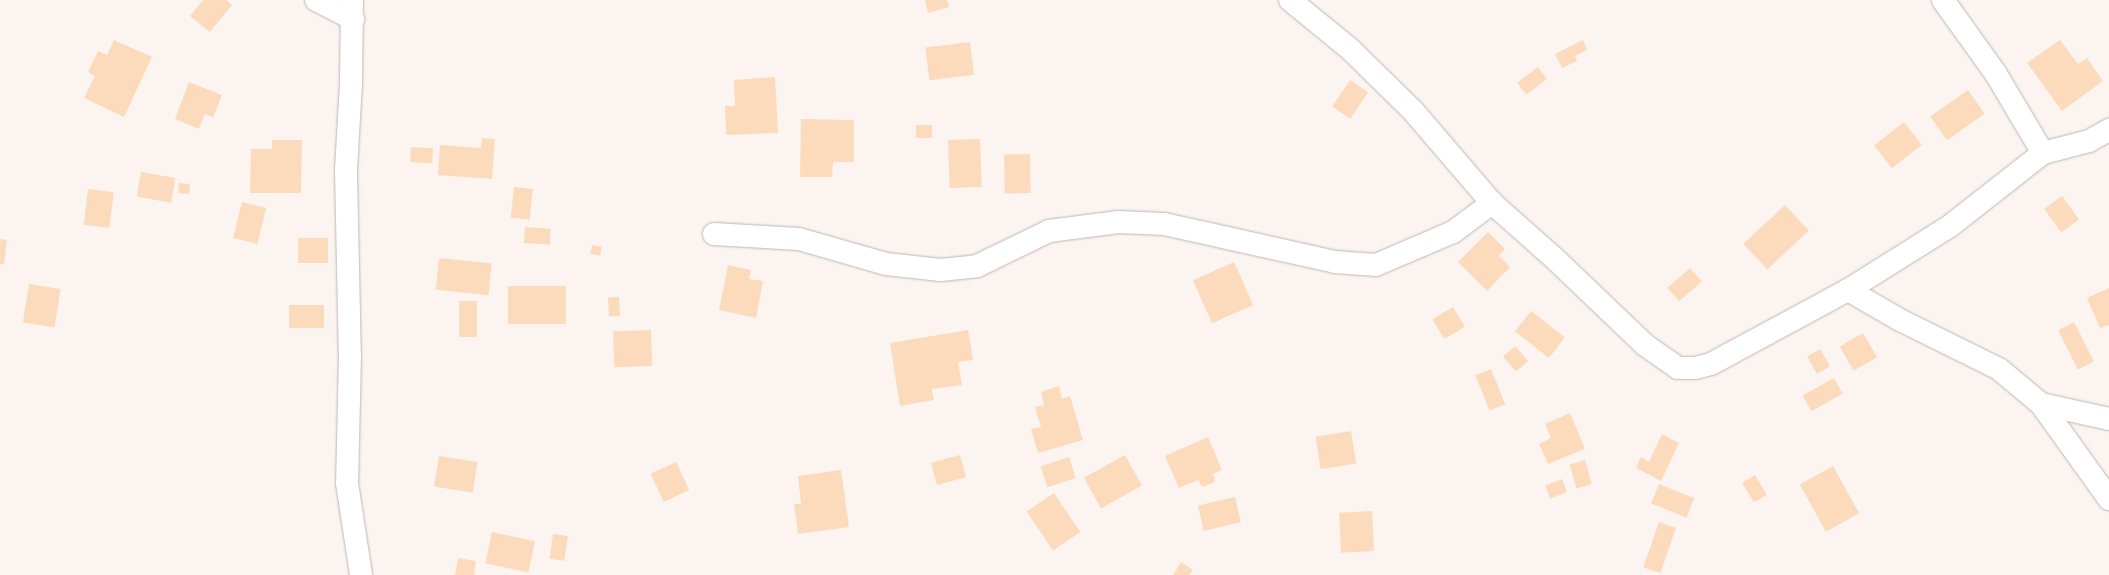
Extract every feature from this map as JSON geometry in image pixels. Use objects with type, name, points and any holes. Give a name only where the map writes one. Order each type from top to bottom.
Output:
[{"type":"street","points":[[316,0],[352,9],[346,171],[350,355],[347,483],[361,575]]},
{"type":"street","points":[[1290,0],[1351,50],[1414,112],[1492,203],[1553,257],[1645,345],[1678,368],[1695,368],[1711,364],[1848,290],[1950,226],[2043,153],[2089,141],[2109,130]]},
{"type":"street","points":[[1943,0],[1996,74],[2043,153]]},
{"type":"street","points":[[714,234],[799,239],[886,264],[941,270],[977,266],[1049,231],[1118,222],[1164,224],[1335,262],[1376,265],[1452,232],[1492,203]]},
{"type":"street","points":[[1848,290],[1900,320],[1999,369],[2041,404],[2109,499]]},
{"type":"street","points":[[2041,404],[2109,419]]},
{"type":"building","points":[[203,0],[226,0],[232,5],[210,32],[190,16]]},
{"type":"building","points":[[925,0],[947,0],[949,7],[928,13]]},
{"type":"building","points":[[114,40],[152,57],[124,117],[84,98],[95,76],[88,72],[98,51],[107,55]]},
{"type":"building","points":[[1583,40],[1587,50],[1575,56],[1577,61],[1562,68],[1555,54]]},
{"type":"building","points":[[2060,40],[2078,64],[2087,58],[2103,81],[2062,111],[2027,63]]},
{"type":"building","points":[[970,42],[974,75],[929,80],[925,47]]},
{"type":"building","points":[[1538,67],[1547,79],[1526,95],[1517,83]]},
{"type":"building","points":[[775,77],[778,133],[726,135],[725,106],[735,106],[734,80]]},
{"type":"building","points":[[1350,80],[1368,92],[1350,119],[1332,107]]},
{"type":"building","points":[[189,82],[222,95],[213,117],[205,114],[199,129],[175,119]]},
{"type":"building","points":[[1968,90],[1985,114],[1947,140],[1930,116]]},
{"type":"building","points":[[801,119],[854,120],[854,162],[833,162],[832,177],[800,177]]},
{"type":"building","points":[[1904,122],[1922,145],[1892,168],[1874,145]]},
{"type":"building","points":[[916,125],[932,125],[932,138],[916,138]]},
{"type":"building","points":[[482,138],[495,139],[492,179],[438,175],[440,145],[481,148]]},
{"type":"building","points":[[980,139],[982,187],[950,188],[948,140]]},
{"type":"building","points":[[272,140],[302,140],[301,193],[250,193],[251,149],[272,149]]},
{"type":"building","points":[[411,147],[433,148],[432,163],[410,162]]},
{"type":"building","points":[[1004,154],[1030,154],[1031,193],[1005,193]]},
{"type":"building","points":[[141,172],[175,178],[171,203],[137,197]]},
{"type":"building","points":[[179,183],[190,184],[189,194],[178,193]]},
{"type":"building","points":[[514,187],[533,189],[530,220],[511,218]]},
{"type":"building","points":[[88,189],[114,192],[109,228],[84,225]]},
{"type":"building","points":[[2062,196],[2079,219],[2061,232],[2044,209]]},
{"type":"building","points":[[242,202],[266,208],[257,244],[233,238]]},
{"type":"building","points":[[1785,205],[1809,231],[1767,269],[1743,244]]},
{"type":"building","points":[[525,227],[551,229],[550,245],[524,243]]},
{"type":"building","points":[[1488,232],[1505,249],[1499,256],[1510,267],[1487,291],[1458,262]]},
{"type":"building","points":[[298,238],[328,238],[328,263],[298,263]]},
{"type":"building","points":[[0,239],[7,240],[4,264],[0,264]]},
{"type":"building","points":[[592,245],[602,247],[600,256],[590,254]]},
{"type":"building","points":[[439,258],[492,264],[488,295],[436,290]]},
{"type":"building","points":[[1234,262],[1253,305],[1212,323],[1193,280]]},
{"type":"building","points":[[728,265],[751,270],[749,279],[763,281],[756,318],[719,310]]},
{"type":"building","points":[[1690,268],[1702,282],[1679,301],[1667,288]]},
{"type":"building","points":[[29,284],[61,289],[55,328],[23,323]]},
{"type":"building","points":[[508,286],[566,286],[566,324],[508,324]]},
{"type":"building","points":[[2109,288],[2109,325],[2100,328],[2087,298]]},
{"type":"building","points":[[619,297],[620,316],[609,317],[608,298]]},
{"type":"building","points":[[459,301],[477,301],[477,337],[459,337]]},
{"type":"building","points":[[289,305],[324,305],[324,328],[289,328]]},
{"type":"building","points":[[1453,307],[1465,327],[1444,339],[1432,319]]},
{"type":"building","points":[[1531,311],[1565,337],[1549,358],[1515,331]]},
{"type":"building","points":[[2074,322],[2094,361],[2078,369],[2058,330]]},
{"type":"building","points":[[651,330],[652,366],[614,367],[613,331]]},
{"type":"building","points":[[968,330],[973,360],[958,362],[962,385],[932,389],[934,400],[900,406],[890,343]]},
{"type":"building","points":[[1863,333],[1877,357],[1854,371],[1840,346]]},
{"type":"building","points":[[1515,346],[1528,361],[1516,372],[1503,356]]},
{"type":"building","points":[[1820,349],[1830,366],[1817,374],[1807,356]]},
{"type":"building","points":[[1491,369],[1505,404],[1489,411],[1475,375]]},
{"type":"building","points":[[1834,378],[1843,394],[1811,411],[1803,395]]},
{"type":"building","points":[[1059,386],[1062,399],[1070,396],[1083,440],[1038,453],[1031,429],[1041,427],[1035,407],[1044,405],[1041,392]]},
{"type":"building","points":[[1570,413],[1585,449],[1548,464],[1539,444],[1551,438],[1545,424]]},
{"type":"building","points":[[1351,431],[1356,464],[1321,469],[1315,437]]},
{"type":"building","points":[[1662,434],[1679,443],[1661,481],[1636,468],[1641,457],[1649,462]]},
{"type":"building","points":[[1208,437],[1222,470],[1213,474],[1215,482],[1202,487],[1198,480],[1179,488],[1165,456]]},
{"type":"building","points":[[960,455],[966,477],[937,485],[931,463]]},
{"type":"building","points":[[1125,455],[1142,486],[1101,508],[1084,478]]},
{"type":"building","points":[[439,456],[478,462],[473,493],[434,487]]},
{"type":"building","points":[[1069,457],[1076,478],[1047,487],[1040,466]]},
{"type":"building","points":[[1585,460],[1592,484],[1577,488],[1570,464]]},
{"type":"building","points":[[676,462],[689,490],[664,502],[651,474]]},
{"type":"building","points":[[1833,466],[1859,513],[1826,532],[1800,484]]},
{"type":"building","points":[[841,470],[849,527],[798,534],[794,504],[801,504],[798,476]]},
{"type":"building","points":[[1755,475],[1767,495],[1754,502],[1742,483]]},
{"type":"building","points":[[1562,479],[1567,492],[1550,499],[1545,485]]},
{"type":"building","points":[[1659,484],[1694,498],[1686,518],[1651,503]]},
{"type":"building","points":[[1054,493],[1080,532],[1053,550],[1027,511]]},
{"type":"building","points":[[1235,497],[1241,522],[1204,531],[1198,506]]},
{"type":"building","points":[[1372,511],[1374,551],[1341,553],[1339,513]]},
{"type":"building","points":[[1659,522],[1676,528],[1660,573],[1643,567]]},
{"type":"building","points":[[492,532],[535,541],[528,572],[485,563]]},
{"type":"building","points":[[553,534],[568,536],[564,561],[550,559]]},
{"type":"building","points":[[458,558],[476,561],[474,575],[455,575]]},
{"type":"building","points":[[1181,562],[1193,570],[1189,575],[1173,575]]}]
